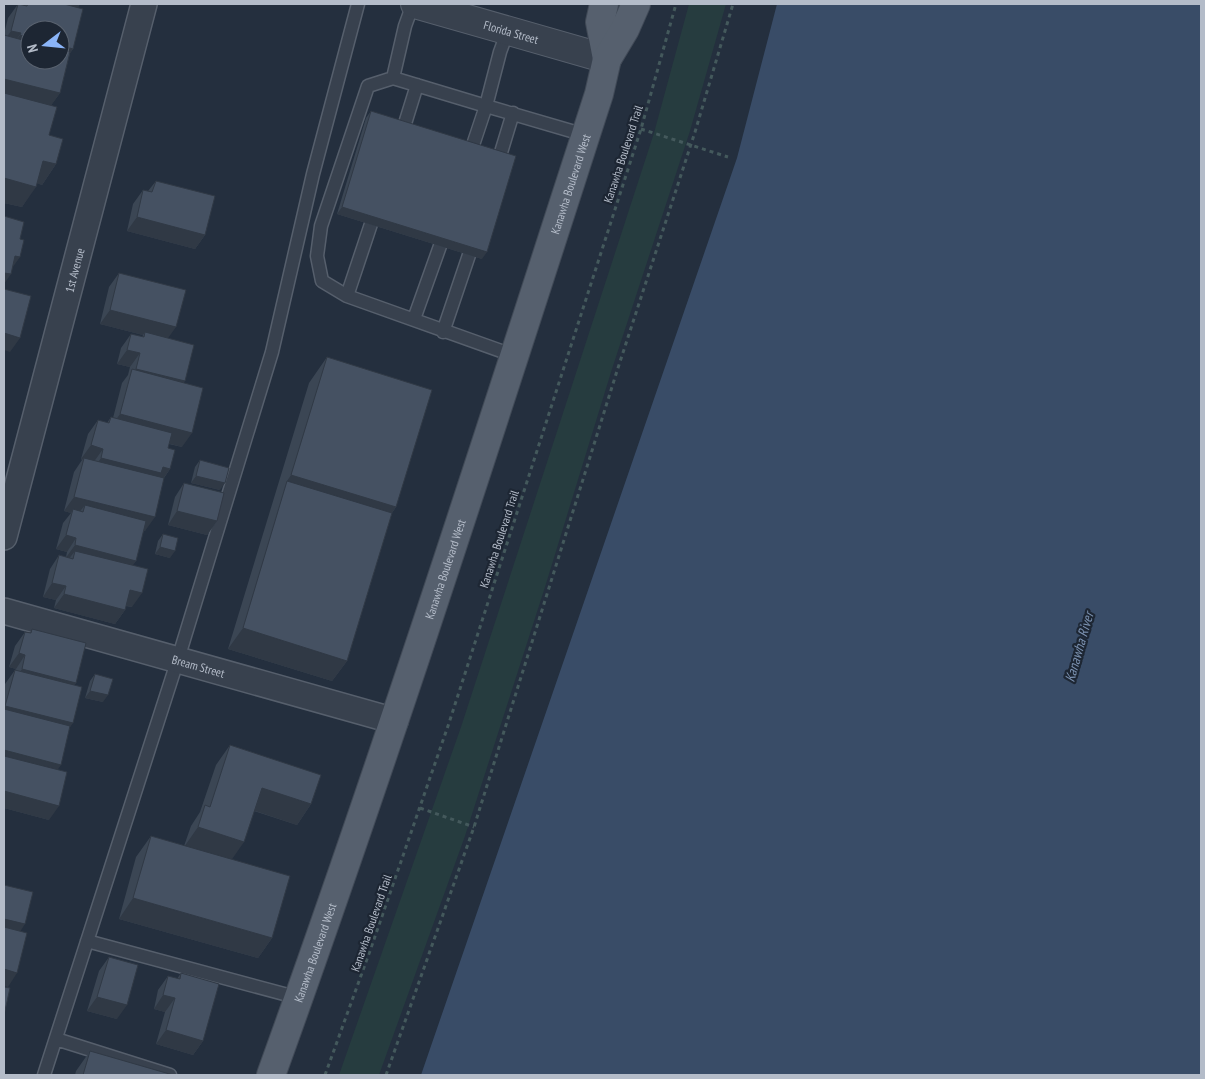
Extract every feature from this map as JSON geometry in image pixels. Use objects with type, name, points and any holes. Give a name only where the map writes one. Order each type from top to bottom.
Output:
[{"type":"main road","name":"Kanawha Boulevard West","points":[[604,4],[600,22],[607,59]]},
{"type":"main road","name":"Kanawha Boulevard West","points":[[271,1075],[395,721],[599,94],[607,59],[625,29],[636,4]]},
{"type":"street","name":"1st Avenue","points":[[4,536],[144,4]]},
{"type":"street","name":"Florida Street","points":[[414,4],[607,59]]},
{"type":"street","name":"Bream Street","points":[[4,611],[395,721]]},
{"type":"lane","points":[[44,1075],[178,659],[272,352],[314,174],[358,4]]},
{"type":"lane","points":[[393,78],[405,26],[414,4]]},
{"type":"lane","points":[[471,151],[508,30]]},
{"type":"lane","points":[[515,356],[443,332],[414,319],[348,296],[322,281],[317,256],[321,226],[368,86],[393,78],[585,135]]},
{"type":"lane","points":[[403,130],[416,85]]},
{"type":"lane","points":[[499,160],[513,113]]},
{"type":"lane","points":[[348,296],[371,224]]},
{"type":"lane","points":[[414,319],[440,246]]},
{"type":"lane","points":[[443,332],[469,255]]},
{"type":"lane","points":[[87,941],[299,998]]},
{"type":"lane","points":[[56,1039],[170,1075]]},
{"type":"path","name":"Kanawha Boulevard Trail","points":[[325,1075],[420,808],[641,129],[676,4]]},
{"type":"path","points":[[386,1075],[474,827],[617,371],[691,144],[732,4]]},
{"type":"path","points":[[641,129],[728,157]]},
{"type":"path","points":[[420,808],[474,827]]},
{"type":"green space","points":[[689,4],[726,4],[690,131],[612,369],[545,587],[465,836],[379,1075],[339,1075],[461,727],[654,133]]},
{"type":"water","name":"Kanawha River","points":[[777,4],[1201,4],[1201,1075],[421,1075],[737,158]]},
{"type":"building","points":[[18,4],[27,6],[28,4],[64,4],[83,9],[73,49],[70,48],[70,20],[20,20],[20,33],[11,31]]},
{"type":"building","points":[[4,35],[20,39],[20,70],[66,70],[60,93],[4,79]]},
{"type":"building","points":[[4,93],[57,107],[49,135],[63,139],[56,164],[43,161],[36,187],[4,178]]},
{"type":"building","points":[[371,111],[516,156],[487,252],[342,207]]},
{"type":"building","points":[[156,181],[215,196],[205,235],[137,217],[143,190],[152,192]]},
{"type":"building","points":[[4,216],[24,222],[20,239],[24,240],[20,257],[15,256],[11,274],[4,273]]},
{"type":"building","points":[[119,273],[186,290],[176,327],[110,310]]},
{"type":"building","points":[[4,289],[31,296],[20,338],[4,333]]},
{"type":"building","points":[[145,332],[194,345],[185,381],[136,369],[140,353],[127,350],[131,334],[144,337]]},
{"type":"building","points":[[327,357],[432,390],[396,507],[291,475]]},
{"type":"building","points":[[132,369],[203,388],[192,433],[120,414]]},
{"type":"building","points":[[111,417],[172,433],[168,448],[175,450],[170,469],[163,467],[161,473],[101,458],[103,449],[91,445],[98,420],[109,423]]},
{"type":"building","points":[[84,458],[164,478],[155,517],[74,497]]},
{"type":"building","points":[[200,460],[229,468],[225,483],[196,476]]},
{"type":"building","points":[[287,481],[392,513],[347,661],[243,628]]},
{"type":"building","points":[[184,483],[224,493],[217,521],[177,511]]},
{"type":"building","points":[[85,505],[146,521],[136,561],[75,545],[76,538],[66,535],[73,509],[83,512]]},
{"type":"building","points":[[163,534],[178,538],[175,551],[160,547]]},
{"type":"building","points":[[75,551],[148,569],[142,593],[130,590],[125,610],[64,594],[66,586],[52,583],[59,555],[73,559]]},
{"type":"building","points":[[32,629],[86,643],[76,683],[22,669],[25,655],[19,653],[25,632],[31,633]]},
{"type":"building","points":[[15,670],[82,687],[73,723],[5,706]]},
{"type":"building","points":[[95,674],[113,679],[108,695],[90,691]]},
{"type":"building","points":[[4,709],[70,726],[61,765],[4,750]]},
{"type":"building","points":[[230,745],[321,775],[311,804],[262,788],[244,842],[198,827],[205,805],[210,807]]},
{"type":"building","points":[[4,756],[67,772],[59,806],[4,791]]},
{"type":"building","points":[[151,836],[290,876],[272,938],[133,898]]},
{"type":"building","points":[[4,885],[33,892],[25,924],[4,919]]},
{"type":"building","points":[[4,927],[27,933],[17,973],[4,969]]},
{"type":"building","points":[[109,957],[138,965],[127,1005],[97,997]]},
{"type":"building","points":[[181,973],[219,984],[203,1041],[166,1030],[175,998],[163,995],[168,976],[180,979]]},
{"type":"building","points":[[4,987],[10,988],[4,1015]]},
{"type":"building","points":[[90,1051],[173,1075],[83,1075]]}]
